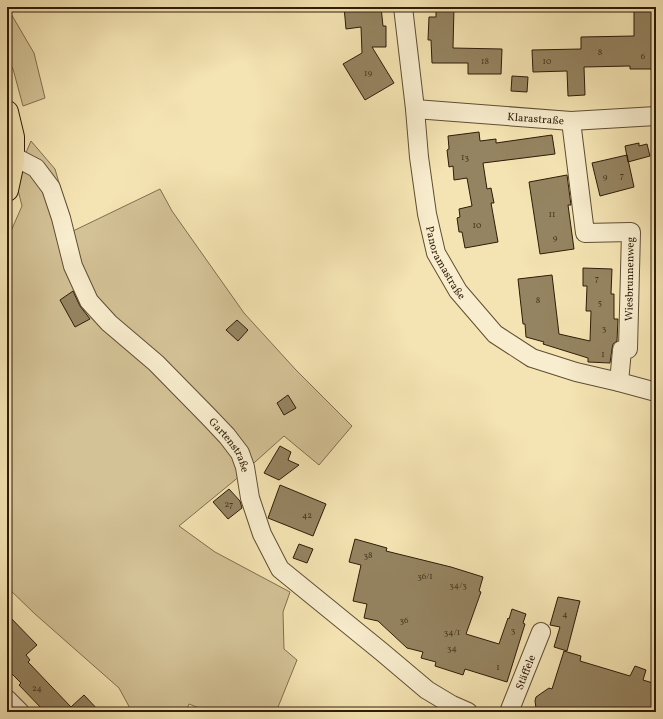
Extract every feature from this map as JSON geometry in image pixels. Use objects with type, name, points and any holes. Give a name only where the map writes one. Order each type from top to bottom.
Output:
[{"type":"main road","points":[[7,112],[13,137],[13,162],[7,190]]},
{"type":"street","name":"Panoramastraße","points":[[403,7],[415,109],[418,157],[427,214],[436,253],[458,291],[495,334],[532,358],[576,372],[656,392]]},
{"type":"street","name":"Klarastraße","points":[[415,109],[571,121],[656,116]]},
{"type":"street","name":"Wiesbrunnenweg","points":[[571,121],[585,233],[631,232],[628,349],[622,350],[619,382]]},
{"type":"street","name":"Gartenstraße","points":[[13,156],[36,168],[51,188],[61,218],[73,266],[89,301],[109,323],[156,363],[227,436],[240,453],[245,466],[250,498],[262,534],[280,569],[427,690],[452,705],[468,712]]},
{"type":"street","name":"Stäffele","points":[[509,712],[541,632]]},
{"type":"street","points":[[7,699],[20,712]]},
{"type":"shaded area","points":[[7,7],[34,53],[45,98],[23,106],[13,69],[7,59]]},
{"type":"shaded area","points":[[31,141],[55,169],[73,231],[160,189],[172,211],[244,313],[296,370],[352,426],[319,465],[284,436],[235,480],[179,526],[215,552],[290,592],[283,612],[284,649],[297,660],[276,712],[209,712],[189,704],[186,712],[132,712],[119,688],[35,614],[7,587],[7,240],[22,206],[15,178]]},
{"type":"building","points":[[344,7],[381,7],[383,26],[386,26],[386,47],[372,47],[394,83],[365,100],[343,64],[362,53],[361,27],[346,29]]},
{"type":"building","points":[[436,7],[454,7],[453,48],[502,49],[501,74],[468,74],[468,63],[432,63],[431,40],[428,40],[429,17],[436,17]]},
{"type":"building","points":[[634,7],[653,7],[653,21],[656,21],[656,69],[630,69],[630,66],[584,67],[585,95],[568,96],[567,71],[533,72],[532,50],[581,49],[581,37],[634,36]]},
{"type":"building","points":[[512,76],[528,77],[527,92],[511,91]]},
{"type":"building","points":[[479,132],[480,141],[496,139],[496,143],[552,135],[555,154],[483,163],[487,189],[491,188],[494,203],[491,203],[498,242],[465,248],[462,232],[459,232],[457,218],[460,217],[459,209],[472,206],[467,178],[454,180],[453,166],[449,167],[447,150],[449,149],[448,136]]},
{"type":"building","points":[[639,143],[639,146],[647,144],[650,156],[628,162],[625,146]]},
{"type":"building","points":[[627,155],[634,187],[600,196],[592,163]]},
{"type":"building","points":[[567,175],[571,205],[568,205],[574,249],[540,254],[529,182]]},
{"type":"building","points":[[583,268],[612,269],[611,294],[614,294],[614,319],[618,319],[617,341],[613,344],[610,363],[588,362],[588,358],[526,337],[518,279],[552,275],[559,334],[590,341],[591,311],[586,311],[587,286],[583,286]]},
{"type":"building","points":[[73,291],[80,306],[90,319],[75,327],[60,300]]},
{"type":"building","points":[[237,320],[248,330],[238,341],[226,330]]},
{"type":"building","points":[[288,395],[296,408],[284,415],[277,403]]},
{"type":"building","points":[[280,446],[291,452],[288,460],[299,465],[279,480],[264,473]]},
{"type":"building","points":[[280,485],[326,504],[313,536],[268,518]]},
{"type":"building","points":[[229,489],[240,501],[242,508],[228,519],[213,502]]},
{"type":"building","points":[[355,539],[387,548],[386,551],[451,567],[483,577],[479,591],[481,592],[466,634],[499,644],[512,609],[526,614],[523,623],[525,624],[507,682],[465,669],[463,675],[435,666],[436,662],[421,658],[423,652],[407,648],[378,621],[364,618],[367,604],[353,601],[361,565],[349,562]]},
{"type":"building","points":[[299,544],[313,549],[307,563],[293,558]]},
{"type":"building","points":[[558,597],[580,601],[567,651],[554,647],[560,627],[550,625]]},
{"type":"building","points":[[7,614],[37,645],[26,655],[30,660],[28,662],[71,707],[84,695],[100,712],[45,712],[19,685],[21,683],[7,669]]},
{"type":"building","points":[[564,651],[581,656],[580,661],[630,676],[635,666],[646,670],[643,680],[656,684],[656,697],[651,712],[543,712],[536,708],[536,697],[549,688],[552,689]]}]
